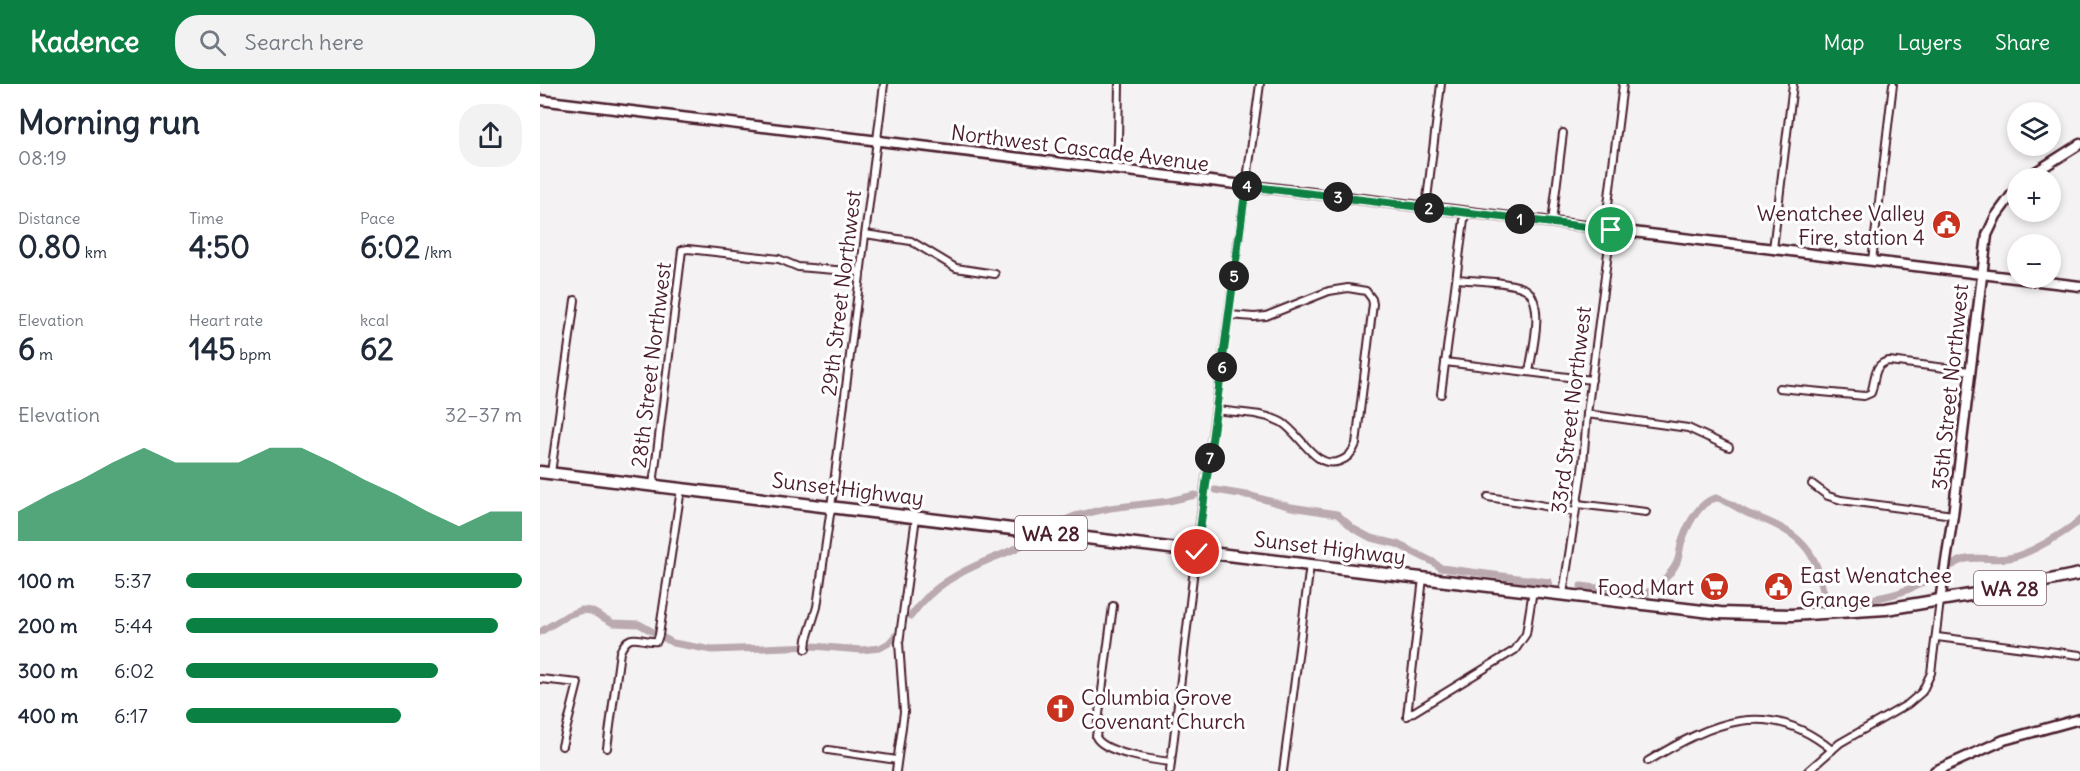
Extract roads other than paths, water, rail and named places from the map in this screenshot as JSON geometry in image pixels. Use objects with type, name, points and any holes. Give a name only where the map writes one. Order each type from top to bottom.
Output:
[{"type":"highway","name":"Sunset Highway","points":[[546,472],[1310,566],[1720,613],[1791,615],[1886,609],[2080,574]]},
{"type":"street","name":"29th Street Northwest","points":[[806,649],[817,606],[831,507],[884,84]]},
{"type":"street","points":[[1115,170],[1119,84]]},
{"type":"street","points":[[1170,771],[1260,84]]},
{"type":"street","points":[[1426,207],[1442,84]]},
{"type":"street","name":"33rd Street Northwest","points":[[1563,594],[1583,464],[1623,84]]},
{"type":"street","points":[[1773,249],[1793,84]]},
{"type":"street","points":[[1872,261],[1893,84]]},
{"type":"street","name":"Northwest Cascade Avenue","points":[[540,100],[2080,286]]},
{"type":"street","points":[[1552,222],[1563,133]]},
{"type":"street","points":[[2042,168],[2080,144]]},
{"type":"street","name":"35th Street Northwest","points":[[1940,601],[1953,515],[1987,235],[1996,216],[2007,201]]},
{"type":"street","points":[[1441,394],[1465,212]]},
{"type":"street","points":[[865,234],[912,241],[956,268],[995,274]]},
{"type":"street","name":"28th Street Northwest","points":[[653,485],[681,254],[684,249],[779,259],[798,267],[860,272]]},
{"type":"street","points":[[1457,279],[1512,285],[1527,291],[1534,300],[1537,316],[1529,372]]},
{"type":"street","points":[[1216,410],[1270,418],[1290,428],[1319,459],[1335,463],[1345,459],[1352,453],[1356,444],[1373,304],[1366,291],[1338,289],[1266,316],[1229,315]]},
{"type":"street","points":[[546,472],[575,300]]},
{"type":"street","points":[[1445,362],[1592,380]]},
{"type":"street","points":[[1779,388],[1864,396],[1870,393],[1877,367],[1881,363],[1888,362],[1970,371]]},
{"type":"street","points":[[1587,414],[1688,428],[1729,447]]},
{"type":"street","points":[[1812,484],[1828,496],[1841,500],[1953,515]]},
{"type":"street","points":[[607,748],[620,652],[624,643],[640,638],[657,641],[659,635],[681,489]]},
{"type":"street","points":[[1488,497],[1575,512]]},
{"type":"street","points":[[1576,504],[1646,512]]},
{"type":"street","points":[[896,771],[904,712],[899,643],[916,518]]},
{"type":"street","points":[[1283,771],[1310,566]]},
{"type":"street","points":[[1423,578],[1407,716],[1515,650],[1526,634],[1533,590]]},
{"type":"street","points":[[1808,771],[1832,750],[1863,729],[1908,704],[1922,692],[1931,673],[1940,601]]},
{"type":"street","points":[[1113,606],[1096,737],[1099,742],[1109,748],[1171,762]]},
{"type":"street","points":[[1937,638],[2080,655]]},
{"type":"street","points":[[540,679],[578,683],[562,746]]},
{"type":"street","points":[[1648,761],[1676,744],[1714,727],[1731,721],[1753,719],[1799,728],[1832,750]]},
{"type":"street","points":[[1935,771],[2004,740],[2080,719]]},
{"type":"street","points":[[828,750],[897,760]]},
{"type":"waterway","points":[[1215,490],[1252,496],[1291,507],[1337,514],[1354,529],[1371,538],[1397,544],[1441,568],[1549,582]]},
{"type":"waterway","points":[[1046,528],[1075,516],[1110,508],[1169,501],[1195,495]]},
{"type":"waterway","points":[[1581,586],[1645,594],[1650,591],[1664,580],[1674,567],[1683,538],[1698,510],[1716,498],[1782,528],[1801,542],[1814,561],[1824,593],[1832,601],[1867,600],[1892,595],[1936,575]]},
{"type":"waterway","points":[[1953,565],[1966,559],[2002,559],[2026,553],[2046,543],[2080,520]]},
{"type":"waterway","points":[[911,616],[928,596],[947,581],[1034,538]]},
{"type":"waterway","points":[[540,632],[568,615],[582,610],[591,611],[613,623],[639,624],[673,643],[712,650],[813,646],[861,650],[880,648],[895,636]]},
{"type":"place","name":"Wenatchee Valley Fire, station 4","points":[[1946,225]]},
{"type":"place","name":"Food Mart","points":[[1715,587]]},
{"type":"place","name":"East Wenatchee Grange","points":[[1779,587]]},
{"type":"place","name":"Columbia Grove Covenant Church","points":[[1060,709]]}]
